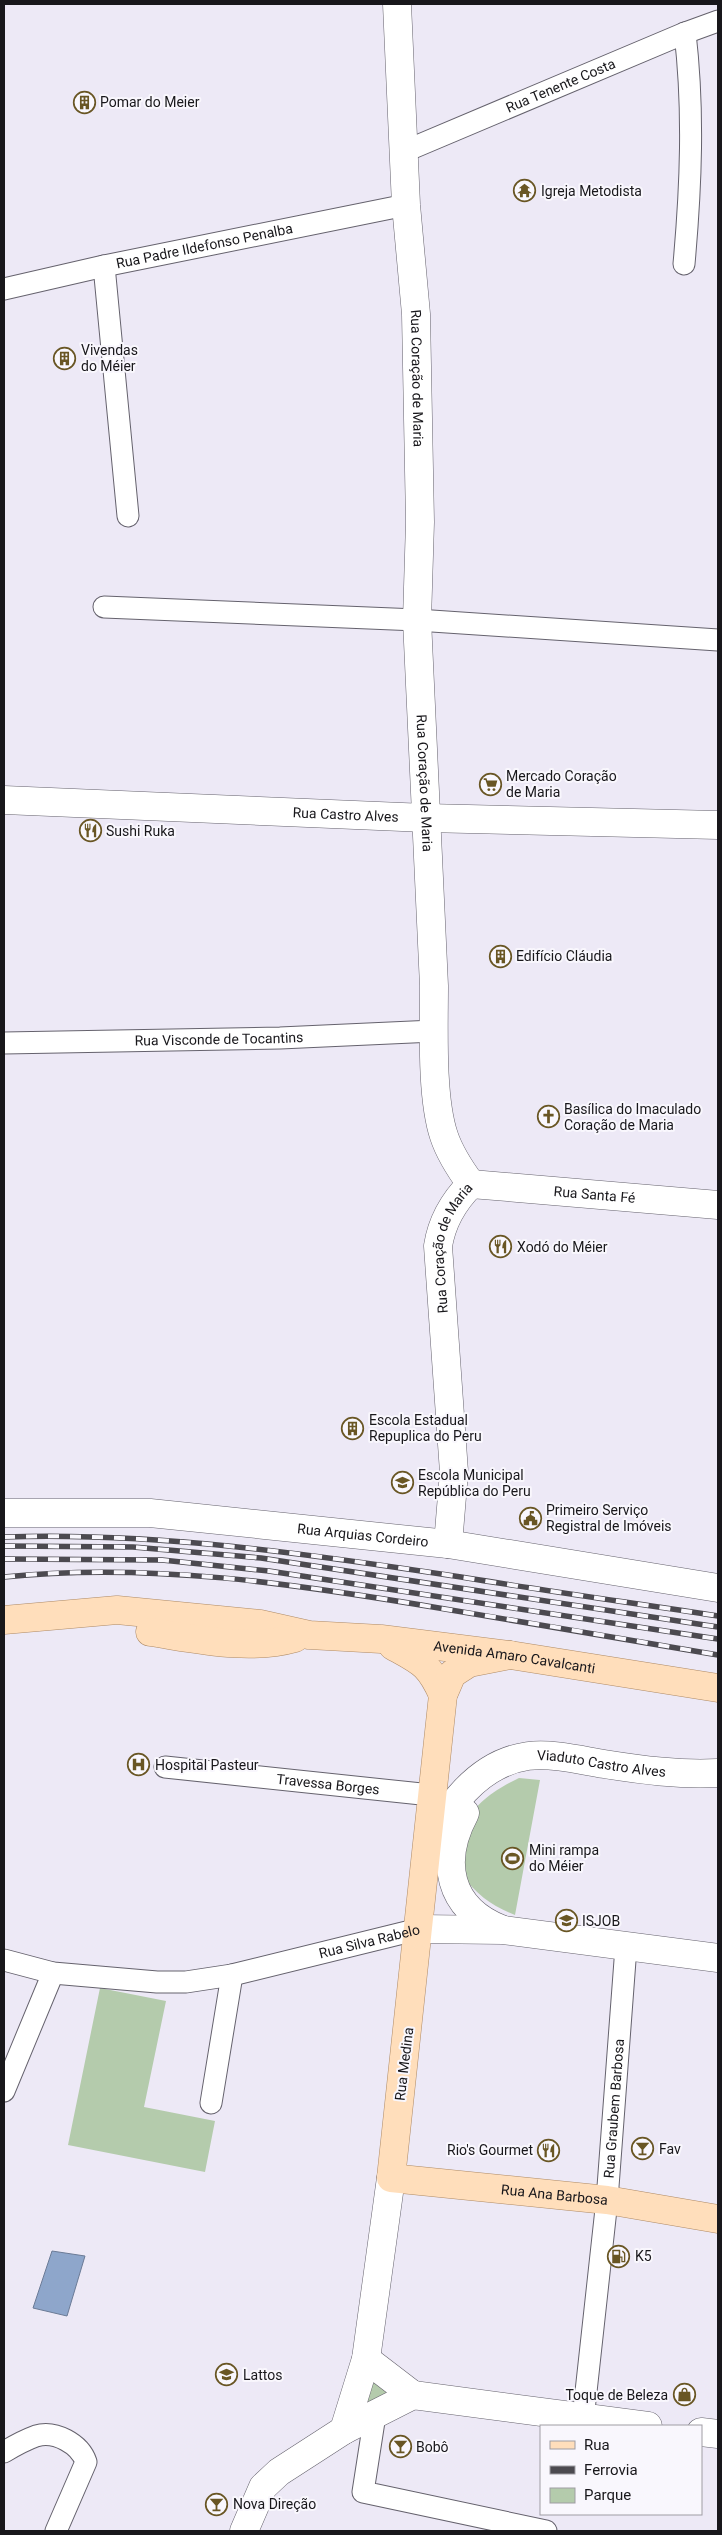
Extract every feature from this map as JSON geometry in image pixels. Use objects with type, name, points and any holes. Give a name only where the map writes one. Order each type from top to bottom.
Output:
[{"type":"main road","name":"Avenida Amaro Cavalcanti","points":[[4,1620],[117,1610],[260,1624],[308,1635],[381,1639],[510,1655],[718,1688]]},
{"type":"main road","name":"Avenida Amaro Cavalcanti","points":[[65,1616],[227,1643],[276,1644],[308,1635]]},
{"type":"main road","points":[[174,1635],[260,1624]]},
{"type":"main road","points":[[381,1639],[425,1664],[433,1674],[443,1695]]},
{"type":"main road","name":"Rua Medina","points":[[391,2178],[443,1695],[452,1674],[469,1663],[510,1655]]},
{"type":"main road","name":"Rua Ana Barbosa","points":[[391,2178],[607,2200],[718,2219]]},
{"type":"street","name":"Rua Coração de Maria","points":[[398,4],[406,205],[416,314],[420,522],[417,620],[439,1115],[445,1137],[455,1161],[471,1184],[455,1200],[440,1233],[438,1246],[454,1472],[448,1544]]},
{"type":"street","name":"Rua Tenente Costa","points":[[403,152],[685,32],[718,20]]},
{"type":"street","points":[[684,264],[691,184],[692,115],[685,32]]},
{"type":"street","name":"Rua Padre Ildefonso Penalba","points":[[4,289],[104,266],[406,205]]},
{"type":"street","points":[[104,266],[128,516]]},
{"type":"street","points":[[104,607],[417,620],[718,640]]},
{"type":"street","name":"Rua Castro Alves","points":[[4,800],[426,818],[718,825]]},
{"type":"street","name":"Rua Visconde de Tocantins","points":[[4,1043],[280,1038],[434,1031]]},
{"type":"street","name":"Rua Santa Fé","points":[[471,1184],[718,1205]]},
{"type":"street","name":"Rua Arquias Cordeiro","points":[[4,1513],[150,1513],[448,1544],[718,1588]]},
{"type":"street","name":"Viaduto Castro Alves","points":[[424,1866],[434,1838],[446,1814],[462,1794],[487,1772],[514,1759],[547,1756],[654,1772],[718,1772]]},
{"type":"street","name":"Travessa Borges","points":[[165,1767],[431,1795]]},
{"type":"street","points":[[487,1772],[457,1828],[451,1846],[450,1862],[457,1892],[466,1905],[478,1917],[503,1930]]},
{"type":"street","name":"Rua Silva Rabelo","points":[[4,1960],[53,1973],[158,1982],[186,1982],[232,1976],[419,1929],[503,1930],[718,1958]]},
{"type":"street","name":"Rua Graubem Barbosa","points":[[582,2419],[607,2200],[626,1947]]},
{"type":"street","points":[[4,2091],[53,1973]]},
{"type":"street","points":[[211,2103],[232,1976]]},
{"type":"street","name":"Rua Medina","points":[[344,2430],[366,2359],[391,2178]]},
{"type":"street","points":[[366,2359],[413,2395],[582,2419],[639,2425]]},
{"type":"street","points":[[244,2531],[264,2487],[304,2454],[344,2430],[413,2395]]},
{"type":"street","points":[[375,2415],[363,2492],[546,2531]]},
{"type":"street","points":[[702,2432],[718,2434]]},
{"type":"street","points":[[4,2452],[37,2436],[50,2436],[75,2444],[83,2453],[86,2462],[56,2531]]},
{"type":"green space","points":[[519,1778],[540,1780],[515,1915],[499,1908],[486,1899],[462,1875],[464,1843],[470,1816],[488,1796]]},
{"type":"green space","points":[[100,1988],[166,2001],[144,2107],[215,2121],[205,2172],[68,2145]]},
{"type":"green space","points":[[372,2374],[399,2394],[357,2417]]},
{"type":"water","points":[[52,2251],[85,2256],[67,2316],[33,2308]]},
{"type":"railway","points":[[4,1537],[62,1536],[119,1538],[233,1546],[404,1568],[718,1616]]},
{"type":"railway","points":[[4,1546],[133,1547],[261,1558],[718,1627]]},
{"type":"railway","points":[[4,1559],[162,1560],[269,1571],[718,1639]]},
{"type":"railway","points":[[4,1577],[58,1573],[113,1572],[168,1574],[277,1584],[385,1599],[718,1655]]},
{"type":"place","name":"Pomar do Meier","points":[[84,102]]},
{"type":"place","name":"Igreja Metodista","points":[[525,191]]},
{"type":"place","name":"Vivendas do Méier","points":[[65,358]]},
{"type":"place","name":"Mercado Coração de Maria","points":[[490,784]]},
{"type":"place","name":"Sushi Ruka","points":[[90,831]]},
{"type":"place","name":"Edifício Cláudia","points":[[500,956]]},
{"type":"place","name":"Basílica do Imaculado Coração de Maria","points":[[548,1117]]},
{"type":"place","name":"Xodó do Méier","points":[[501,1247]]},
{"type":"place","name":"Escola Estadual Repuplica do Peru","points":[[353,1428]]},
{"type":"place","name":"Escola Municipal República do Peru","points":[[402,1483]]},
{"type":"place","name":"Primeiro Serviço Registral de Imóveis","points":[[530,1518]]},
{"type":"place","name":"Hospital Pasteur","points":[[139,1765]]},
{"type":"place","name":"Mini rampa do Méier","points":[[513,1858]]},
{"type":"place","name":"ISJOB","points":[[566,1921]]},
{"type":"place","name":"Fav","points":[[643,2149]]},
{"type":"place","name":"Rio's Gourmet","points":[[549,2150]]},
{"type":"place","name":"K5","points":[[619,2256]]},
{"type":"place","name":"Lattos","points":[[227,2375]]},
{"type":"place","name":"Toque de Beleza","points":[[684,2395]]},
{"type":"place","name":"Bobô","points":[[400,2447]]},
{"type":"place","name":"Nova Direção","points":[[217,2504]]}]
